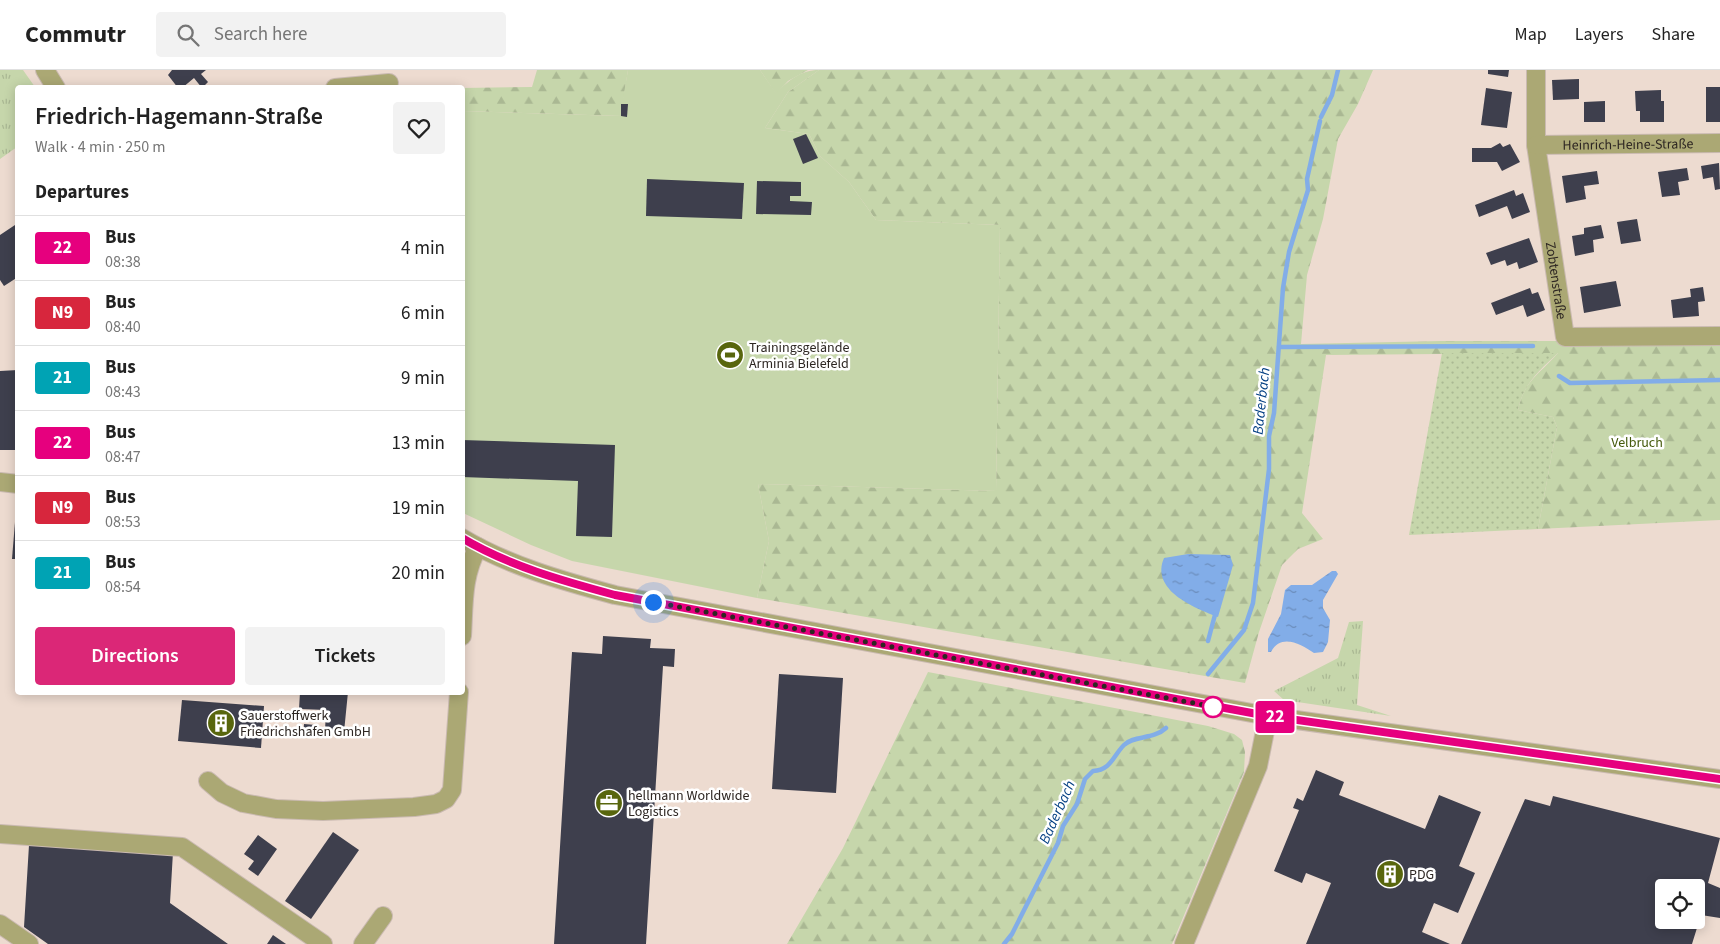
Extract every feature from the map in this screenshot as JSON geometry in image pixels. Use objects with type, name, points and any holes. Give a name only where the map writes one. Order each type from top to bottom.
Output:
[{"type":"street","points":[[45,70],[54,85]]},
{"type":"street","name":"Zobtenstraße","points":[[1536,70],[1536,145],[1565,337],[1720,336]]},
{"type":"street","points":[[376,85],[389,84]]},
{"type":"street","name":"Heinrich-Heine-Straße","points":[[1536,145],[1720,143]]},
{"type":"street","points":[[0,482],[15,484]]},
{"type":"street","points":[[465,540],[478,547],[564,581],[615,595],[1268,716],[1720,779]]},
{"type":"street","points":[[465,595],[469,565],[478,547]]},
{"type":"street","points":[[208,781],[222,793],[243,803],[276,809],[385,809],[436,804],[446,799],[452,790],[459,695]]},
{"type":"street","points":[[1184,944],[1258,766],[1268,716]]},
{"type":"street","points":[[0,834],[182,847],[323,944]]},
{"type":"street","points":[[369,942],[383,916]]},
{"type":"street","points":[[0,924],[29,944]]},
{"type":"green space","points":[[0,70],[23,70],[34,85],[15,85],[15,148],[0,159]]},
{"type":"green space","points":[[537,70],[628,70],[621,116],[465,111],[465,88],[532,87]]},
{"type":"green space","name":"Trainingsgelände Arminia Bielefeld","points":[[628,70],[760,70],[776,93],[801,74],[819,70],[788,92],[765,128],[809,134],[820,156],[849,182],[876,220],[1000,225],[996,491],[758,484],[769,541],[757,598],[572,561],[531,545],[465,514],[465,111],[620,116]]},
{"type":"green space","points":[[760,70],[808,70],[788,81],[776,94]]},
{"type":"green space","name":"Velbruch","points":[[819,70],[1373,70],[1358,104],[1338,139],[1323,219],[1307,275],[1301,344],[1441,341],[1720,341],[1720,520],[1538,529],[1557,427],[1553,417],[1518,410],[1524,391],[1558,353],[1326,355],[1302,513],[1323,539],[1298,549],[1282,565],[1259,632],[1245,683],[757,598],[769,541],[758,484],[996,491],[1000,225],[876,220],[849,182],[820,156],[809,134],[765,128],[788,92]]},
{"type":"green space","points":[[1442,353],[1558,353],[1528,385],[1518,410],[1553,417],[1557,427],[1538,529],[1409,535]]},
{"type":"green space","points":[[1363,621],[1357,705],[1391,716],[1284,700],[1274,691],[1338,658],[1349,622]]},
{"type":"green space","points":[[928,672],[1208,726],[1234,734],[1242,740],[1245,752],[1244,772],[1172,944],[787,944],[843,848]]},
{"type":"water","points":[[1188,554],[1230,555],[1233,565],[1218,617],[1187,603],[1169,588],[1163,579],[1161,569],[1164,558]]},
{"type":"water","points":[[1332,571],[1336,571],[1338,574],[1323,600],[1323,608],[1330,620],[1328,642],[1323,652],[1314,653],[1303,646],[1286,642],[1280,643],[1271,652],[1268,652],[1268,639],[1281,614],[1285,590],[1291,585],[1312,585]]},
{"type":"building","points":[[172,70],[206,70],[201,74],[208,82],[205,85],[200,85],[194,78],[186,85],[176,85],[168,75]]},
{"type":"building","points":[[1488,70],[1509,70],[1508,77],[1488,74]]},
{"type":"building","points":[[1579,79],[1579,99],[1553,100],[1552,80]]},
{"type":"building","points":[[1706,87],[1720,87],[1720,122],[1706,122]]},
{"type":"building","points":[[1486,88],[1512,92],[1507,128],[1481,125]]},
{"type":"building","points":[[1661,90],[1661,101],[1664,101],[1664,122],[1640,122],[1640,111],[1636,111],[1635,91]]},
{"type":"building","points":[[1605,101],[1605,122],[1584,122],[1584,102]]},
{"type":"building","points":[[621,104],[628,104],[627,117],[621,116]]},
{"type":"building","points":[[806,134],[818,158],[803,164],[793,139]]},
{"type":"building","points":[[1500,143],[1503,147],[1510,144],[1520,162],[1502,171],[1497,162],[1472,162],[1472,148],[1491,148]]},
{"type":"building","points":[[1719,163],[1720,189],[1715,190],[1713,177],[1703,179],[1701,166]]},
{"type":"building","points":[[1687,168],[1689,180],[1678,182],[1680,195],[1662,197],[1658,172]]},
{"type":"building","points":[[1597,171],[1599,184],[1584,186],[1586,199],[1566,203],[1562,176]]},
{"type":"building","points":[[647,179],[744,183],[742,219],[646,216]]},
{"type":"building","points":[[757,181],[801,182],[801,196],[790,196],[790,201],[812,202],[811,215],[756,214]]},
{"type":"building","points":[[1514,190],[1516,196],[1523,193],[1530,212],[1512,219],[1507,206],[1479,217],[1475,205]]},
{"type":"building","points":[[1637,219],[1641,241],[1621,244],[1617,222]]},
{"type":"building","points":[[15,225],[15,279],[4,286],[0,280],[0,235]]},
{"type":"building","points":[[1601,225],[1604,238],[1593,240],[1594,252],[1575,256],[1572,236],[1584,234],[1584,228]]},
{"type":"building","points":[[1529,238],[1538,262],[1519,269],[1517,262],[1507,266],[1505,260],[1491,265],[1486,253]]},
{"type":"building","points":[[1616,281],[1621,306],[1584,313],[1580,287]]},
{"type":"building","points":[[1703,287],[1705,301],[1698,302],[1699,316],[1673,318],[1671,300],[1691,297],[1690,289]]},
{"type":"building","points":[[1530,288],[1532,294],[1538,292],[1545,310],[1527,317],[1523,305],[1496,315],[1491,303]]},
{"type":"building","points":[[15,370],[15,450],[0,450],[0,371]]},
{"type":"building","points":[[465,440],[615,445],[612,537],[576,536],[578,481],[465,477]]},
{"type":"building","points":[[15,522],[15,559],[12,559]]},
{"type":"building","name":"hellmann Worldwide Logistics","points":[[603,636],[651,639],[650,648],[675,649],[674,667],[663,666],[646,944],[554,944],[572,652],[602,654]]},
{"type":"building","name":"hellmann Worldwide Logistics","points":[[779,674],[843,678],[836,793],[772,789]]},
{"type":"building","points":[[300,695],[348,695],[344,732],[325,731],[326,710],[299,709]]},
{"type":"building","name":"Sauerstoffwerk Friedrichshafen GmbH","points":[[182,700],[264,706],[261,748],[178,741]]},
{"type":"building","points":[[304,724],[316,725],[316,736],[303,736]]},
{"type":"building","name":"PDG","points":[[1316,770],[1344,782],[1339,795],[1425,829],[1439,795],[1481,812],[1459,866],[1475,873],[1458,913],[1434,903],[1422,932],[1450,944],[1306,944],[1331,883],[1306,873],[1302,883],[1274,871],[1299,810],[1293,808],[1297,798],[1303,801]]},
{"type":"building","points":[[1553,796],[1720,838],[1708,883],[1720,888],[1720,918],[1705,916],[1705,879],[1655,879],[1655,929],[1697,929],[1692,944],[1461,944],[1525,799],[1550,806]]},
{"type":"building","points":[[333,832],[359,850],[311,919],[285,901]]},
{"type":"building","points":[[258,835],[277,849],[258,876],[248,869],[254,861],[244,854]]},
{"type":"building","points":[[29,845],[173,852],[170,903],[228,944],[48,944],[24,927]]},
{"type":"building","points":[[273,935],[286,944],[267,944]]},
{"type":"waterway","name":"Baderbach","points":[[1321,117],[1332,95],[1338,70]]},
{"type":"waterway","name":"Baderbach","points":[[1208,674],[1244,630],[1253,603],[1269,469],[1269,436],[1274,413],[1283,288],[1289,252],[1308,190],[1307,179],[1320,121]]},
{"type":"waterway","points":[[1279,347],[1533,346]]},
{"type":"waterway","points":[[1559,376],[1570,383],[1720,380]]},
{"type":"waterway","name":"Baderbach","points":[[1208,641],[1216,611]]},
{"type":"waterway","name":"Baderbach","points":[[1004,944],[1012,934],[1058,843],[1063,826],[1077,804],[1085,779],[1093,771],[1108,765],[1128,742],[1161,732],[1166,728]]},
{"type":"bus line","name":"22","points":[[465,540],[478,547],[547,575],[615,595],[1268,716],[1720,779]]},
{"type":"place","name":"Trainingsgelände Arminia Bielefeld","points":[[730,355]]},
{"type":"place","name":"Sauerstoffwerk Friedrichshafen GmbH","points":[[221,723]]},
{"type":"place","name":"hellmann Worldwide Logistics","points":[[609,803]]},
{"type":"place","name":"PDG","points":[[1390,874]]},
{"type":"route","points":[[653,602],[1215,707],[1213,707]]}]
